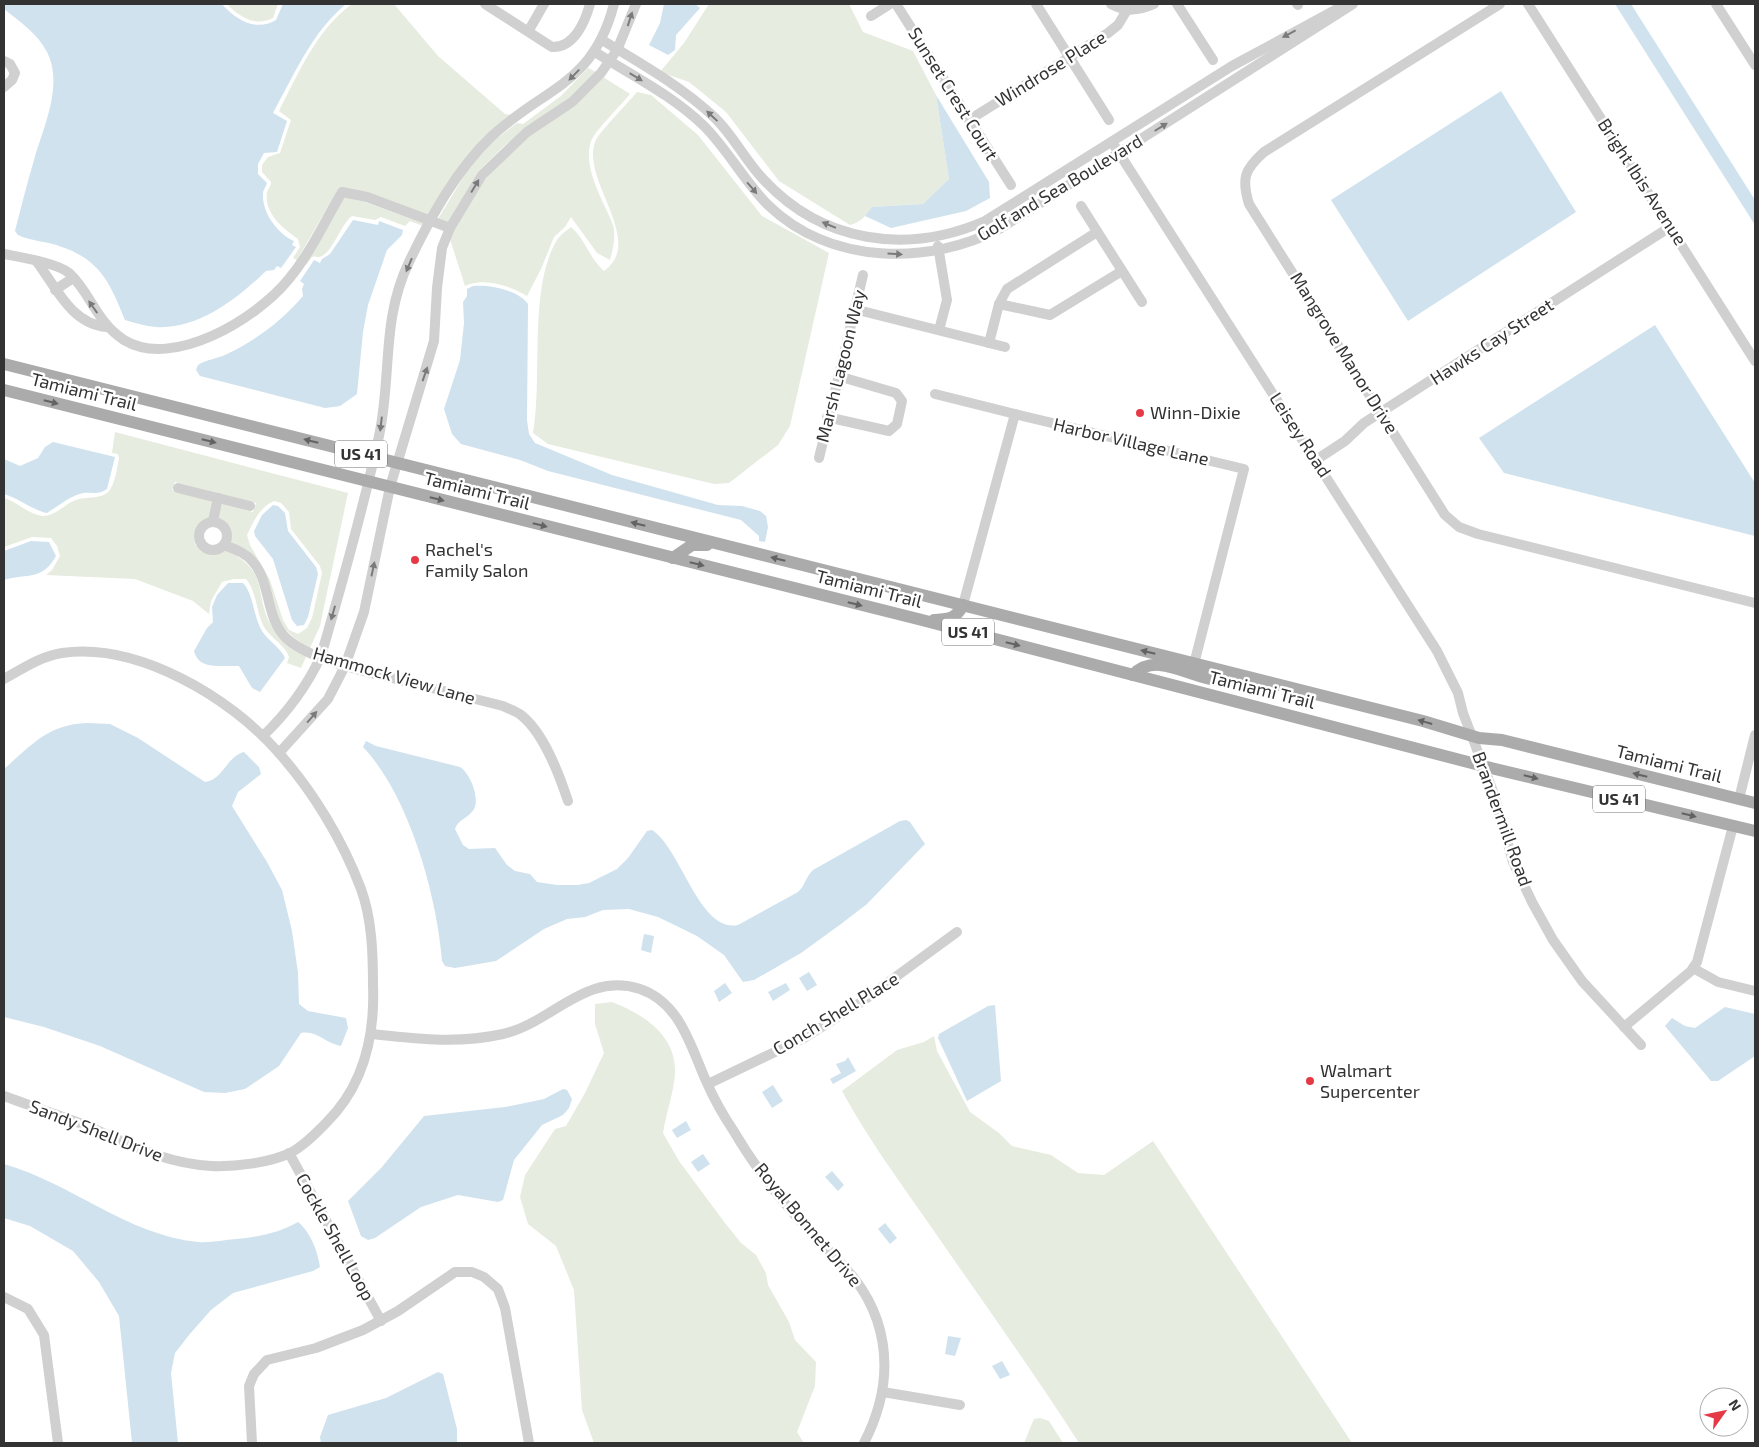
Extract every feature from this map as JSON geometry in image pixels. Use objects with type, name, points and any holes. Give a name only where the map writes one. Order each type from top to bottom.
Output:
[{"type":"main road","name":"Tamiami Trail","points":[[4,364],[1423,721],[1471,736],[1502,740],[1755,803]]},
{"type":"main road","name":"Tamiami Trail","points":[[4,390],[922,620],[1483,766],[1755,831]]},
{"type":"main road","points":[[673,558],[692,545],[719,544]]},
{"type":"main road","points":[[922,620],[952,619],[959,614],[963,605]]},
{"type":"main road","points":[[1134,675],[1145,666],[1158,665],[1219,680],[1237,675]]},
{"type":"street","points":[[485,4],[529,30],[552,47],[568,44],[583,24],[590,4]]},
{"type":"street","points":[[529,30],[544,4]]},
{"type":"street","points":[[263,736],[287,713],[310,680],[321,656],[368,481],[380,426],[392,310],[408,263],[466,164],[514,119],[564,85],[595,52],[602,40],[614,4]]},
{"type":"street","points":[[279,753],[328,699],[345,666],[364,612],[396,463],[410,414],[427,371],[434,341],[439,268],[442,248],[450,228],[482,175],[527,132],[572,102],[592,84],[617,50],[636,4]]},
{"type":"street","points":[[870,16],[890,4]]},
{"type":"street","name":"Sunset Crest Court","points":[[896,4],[1011,185]]},
{"type":"street","points":[[1036,4],[1109,120]]},
{"type":"street","points":[[1111,4],[1127,10],[1147,8],[1154,4]]},
{"type":"street","points":[[1177,4],[1213,60]]},
{"type":"street","name":"Golf and Sea Boulevard","points":[[602,40],[678,88],[715,118],[763,179],[799,211],[827,226],[854,235],[901,241],[937,238],[985,221],[1239,62],[1348,4]]},
{"type":"street","name":"Golf and Sea Boulevard","points":[[595,52],[686,110],[718,142],[753,189],[788,221],[816,236],[846,247],[899,255],[939,251],[980,239],[1001,228],[1353,4]]},
{"type":"street","name":"Mangrove Manor Drive","points":[[1500,4],[1264,152],[1251,164],[1245,177],[1245,191],[1249,204],[1445,515],[1459,527],[1478,534],[1755,603]]},
{"type":"street","name":"Bright Ibis Avenue","points":[[1528,4],[1755,360]]},
{"type":"street","points":[[1716,4],[1755,65]]},
{"type":"street","name":"Windrose Place","points":[[969,120],[1118,26],[1127,10]]},
{"type":"street","points":[[4,61],[10,64],[15,73],[12,80],[4,87]]},
{"type":"street","name":"Leisey Road","points":[[1112,142],[1448,670],[1471,736]]},
{"type":"street","points":[[4,254],[69,272],[107,328],[125,341],[144,348],[158,350],[184,346],[234,325],[262,306],[288,280],[342,192],[367,197],[450,228]]},
{"type":"street","points":[[1081,206],[1142,302]]},
{"type":"street","name":"Hawks Cay Street","points":[[1316,460],[1345,441],[1364,423],[1670,227]]},
{"type":"street","points":[[989,343],[999,304],[1007,289],[1097,232]]},
{"type":"street","points":[[937,238],[947,300],[939,330]]},
{"type":"street","points":[[37,262],[65,304],[74,312],[100,327],[107,328]]},
{"type":"street","points":[[999,304],[1050,315],[1122,270]]},
{"type":"street","name":"Marsh Lagoon Way","points":[[819,458],[827,417],[863,275]]},
{"type":"street","points":[[55,290],[73,278]]},
{"type":"street","points":[[854,309],[1005,347]]},
{"type":"street","points":[[827,417],[889,431],[897,424],[902,401],[896,393],[838,376]]},
{"type":"street","points":[[935,394],[1015,414],[963,605]]},
{"type":"street","name":"Harbor Village Lane","points":[[1015,414],[1244,469],[1194,664]]},
{"type":"street","points":[[178,488],[250,506]]},
{"type":"street","points":[[218,498],[213,522],[224,528],[227,536],[224,545]]},
{"type":"street","name":"Hammock View Lane","points":[[213,522],[200,528],[199,542],[205,548],[212,550],[224,545],[239,551],[253,560],[258,569],[273,618],[286,638],[308,653],[345,666],[503,706],[519,713],[531,723],[556,767],[568,801]]},
{"type":"street","name":"Sandy Shell Drive","points":[[4,679],[39,659],[61,653],[94,651],[124,656],[150,663],[172,674],[213,698],[263,736],[306,788],[340,843],[362,892],[372,947],[374,1002],[372,1034],[364,1067],[342,1108],[313,1137],[289,1153],[246,1165],[212,1166],[181,1162],[148,1154],[86,1126],[4,1096]]},
{"type":"street","points":[[1739,799],[1755,735]]},
{"type":"street","name":"Brandermill Road","points":[[1471,736],[1483,766],[1513,862],[1532,902],[1553,940],[1582,981],[1641,1045]]},
{"type":"street","points":[[1624,1027],[1693,968],[1702,949],[1733,826]]},
{"type":"street","name":"Conch Shell Place","points":[[708,1084],[804,1038],[860,1004],[957,932]]},
{"type":"street","points":[[1693,968],[1718,982],[1755,991]]},
{"type":"street","name":"Royal Bonnet Drive","points":[[372,1034],[444,1041],[469,1040],[505,1034],[540,1019],[572,997],[593,988],[608,985],[639,989],[652,994],[663,1002],[675,1015],[686,1032],[708,1084],[732,1130],[764,1176],[804,1226],[858,1281],[870,1302],[883,1341],[885,1371],[883,1392],[874,1424],[864,1443]]},
{"type":"street","name":"Cockle Shell Loop","points":[[289,1153],[381,1321]]},
{"type":"street","name":"Cockle Shell Loop","points":[[252,1443],[249,1386],[254,1374],[267,1360],[316,1348],[381,1321],[455,1272],[472,1272],[484,1277],[498,1288],[505,1308],[529,1443]]},
{"type":"street","points":[[4,1297],[28,1310],[44,1335],[58,1443]]},
{"type":"street","points":[[883,1392],[960,1405]]},
{"type":"shaded area","points":[[227,4],[278,4],[273,18],[267,21],[254,21],[242,17]]},
{"type":"shaded area","points":[[352,4],[394,4],[438,56],[505,114],[513,115],[489,133],[463,161],[430,216],[369,193],[342,188],[337,191],[297,260],[293,258],[300,247],[298,239],[276,220],[269,208],[267,193],[271,182],[262,172],[262,165],[268,157],[280,153],[291,120],[279,111],[301,67],[328,26]]},
{"type":"shaded area","points":[[709,4],[849,4],[863,32],[913,51],[936,95],[949,179],[923,204],[872,207],[863,218],[850,225],[779,181],[726,112],[689,82],[660,72],[684,43]]},
{"type":"shaded area","points":[[588,68],[596,72],[569,98],[503,147],[478,172],[448,223],[438,219],[470,166],[496,139],[517,123],[523,124],[561,96]]},
{"type":"shaded area","points":[[603,77],[630,94],[593,137],[589,152],[589,163],[595,184],[614,229],[614,242],[610,260],[597,253],[571,217],[565,227],[554,237],[527,296],[497,284],[480,282],[465,286],[450,239],[474,195],[495,168],[519,144],[578,101]]},
{"type":"shaded area","points":[[637,92],[651,95],[698,135],[762,216],[829,253],[790,426],[778,445],[729,483],[714,484],[548,444],[533,433],[536,410],[539,307],[542,282],[548,260],[558,238],[571,227],[604,271],[615,258],[618,244],[616,227],[596,174],[593,158],[595,142]]},
{"type":"shaded area","points":[[344,197],[365,202],[425,224],[423,226],[410,221],[405,226],[381,217],[375,220],[352,216],[328,251],[319,257],[312,257],[306,265]]},
{"type":"shaded area","points":[[115,432],[348,493],[320,626],[310,648],[292,636],[283,626],[276,613],[262,569],[256,559],[245,550],[230,542],[231,534],[229,528],[225,522],[218,518],[222,504],[253,512],[256,503],[175,482],[172,490],[213,501],[209,518],[201,522],[196,528],[194,535],[195,544],[201,551],[208,554],[216,554],[224,550],[240,558],[250,567],[256,577],[268,620],[283,639],[306,657],[301,668],[287,663],[289,657],[287,653],[264,627],[250,584],[246,579],[222,582],[211,601],[209,614],[193,601],[135,579],[46,575],[52,570],[60,556],[57,546],[51,538],[32,537],[4,547],[4,498],[34,514],[43,516],[53,514],[76,500],[102,496],[109,491],[116,476],[119,458],[118,454],[112,453]],"holes":[[[274,501],[281,503],[289,512],[291,529],[320,566],[322,573],[312,618],[307,628],[298,634],[289,630],[283,620],[270,580],[250,545],[247,535],[254,520],[265,507]]]},
{"type":"shaded area","points":[[612,1002],[646,1020],[664,1037],[670,1047],[674,1059],[675,1078],[663,1133],[679,1161],[725,1223],[741,1243],[756,1255],[766,1273],[768,1285],[789,1322],[795,1340],[816,1362],[815,1386],[797,1432],[804,1443],[594,1443],[582,1410],[574,1290],[556,1246],[528,1224],[520,1197],[525,1175],[555,1129],[566,1126],[585,1093],[604,1053],[595,1024],[595,1004]]},
{"type":"shaded area","points":[[934,1036],[937,1051],[970,1112],[999,1133],[1012,1146],[1051,1155],[1078,1173],[1104,1175],[1153,1141],[1352,1443],[1079,1443],[883,1157],[842,1091],[897,1050],[924,1042]]},
{"type":"shaded area","points":[[1040,1418],[1049,1421],[1063,1443],[1024,1443],[1034,1419]]},
{"type":"water","points":[[4,4],[222,4],[240,19],[261,25],[276,20],[283,4],[346,4],[334,15],[313,41],[296,69],[273,113],[287,121],[277,152],[264,153],[258,164],[258,174],[267,183],[263,191],[263,201],[268,215],[282,233],[294,241],[292,245],[296,247],[281,268],[277,266],[274,270],[266,271],[243,292],[202,318],[172,327],[152,327],[125,320],[102,274],[84,258],[73,251],[59,246],[18,235],[15,231],[31,169],[47,120],[53,92],[53,78],[52,65],[43,45],[28,28],[4,9]]},
{"type":"water","points":[[664,4],[695,4],[700,8],[676,35],[675,50],[668,55],[649,45],[660,23]]},
{"type":"water","points":[[1615,4],[1631,4],[1755,200],[1755,225]]},
{"type":"water","points":[[1501,91],[1576,212],[1408,321],[1331,200]]},
{"type":"water","points":[[936,95],[989,182],[990,198],[966,211],[891,228],[865,216],[872,207],[923,204],[949,179]]},
{"type":"water","points":[[353,220],[378,225],[379,221],[403,230],[402,235],[387,250],[368,305],[363,332],[357,394],[340,406],[325,408],[200,376],[196,370],[198,365],[227,354],[248,343],[278,321],[295,305],[303,296],[302,289],[304,284],[300,281],[314,260],[320,263],[322,259],[330,254]]},
{"type":"water","points":[[473,286],[503,289],[518,295],[528,304],[527,420],[529,434],[535,443],[612,475],[718,505],[742,506],[760,511],[766,516],[768,527],[765,542],[759,541],[759,536],[741,520],[548,471],[520,460],[461,444],[452,434],[444,409],[460,360],[464,323],[463,302],[467,296],[467,289]]},
{"type":"water","points":[[1655,325],[1755,483],[1755,536],[1504,473],[1479,438]]},
{"type":"water","points":[[53,442],[115,457],[107,489],[98,493],[83,493],[73,496],[47,513],[4,494],[4,459],[20,466],[38,458],[45,447]]},
{"type":"water","points":[[273,505],[278,506],[285,513],[288,531],[316,567],[318,574],[308,617],[304,625],[297,626],[292,620],[273,559],[255,536],[254,531],[262,515]]},
{"type":"water","points":[[31,541],[49,542],[56,556],[51,564],[40,573],[4,580],[4,551]]},
{"type":"water","points":[[228,583],[243,583],[247,588],[262,631],[285,658],[260,692],[252,688],[239,666],[212,666],[206,664],[201,662],[194,651],[207,628],[213,622],[212,607],[217,595]]},
{"type":"water","points":[[87,723],[110,724],[138,738],[205,782],[216,777],[233,759],[244,752],[259,767],[261,774],[238,792],[232,806],[282,890],[292,931],[298,973],[299,1004],[308,1011],[346,1018],[348,1028],[341,1046],[312,1033],[301,1033],[279,1066],[245,1089],[225,1093],[204,1092],[100,1046],[44,1027],[4,1017],[4,769],[41,737],[61,728]]},
{"type":"water","points":[[366,741],[376,746],[460,767],[464,770],[473,786],[476,804],[469,815],[455,829],[463,845],[469,849],[495,848],[507,865],[515,871],[530,874],[537,882],[557,885],[589,883],[617,869],[628,858],[647,831],[652,830],[672,854],[701,903],[712,916],[724,924],[738,925],[798,892],[813,870],[900,821],[906,820],[910,822],[925,844],[867,904],[801,953],[754,980],[743,982],[724,955],[697,936],[658,917],[629,909],[603,910],[585,917],[567,919],[544,929],[496,961],[455,968],[445,966],[442,961],[434,907],[427,877],[407,819],[379,767],[363,747]]},
{"type":"water","points":[[644,934],[654,936],[651,953],[641,950]]},
{"type":"water","points":[[809,972],[817,985],[807,991],[799,978]]},
{"type":"water","points":[[725,983],[732,993],[719,1002],[714,991]]},
{"type":"water","points":[[786,983],[790,990],[773,1001],[768,992]]},
{"type":"water","points":[[995,1005],[1001,1081],[967,1101],[938,1038],[939,1034],[988,1006]]},
{"type":"water","points":[[1725,1007],[1755,1014],[1755,1056],[1718,1081],[1711,1081],[1665,1026],[1672,1018],[1685,1026],[1695,1028]]},
{"type":"water","points":[[848,1057],[856,1071],[833,1084],[830,1079],[841,1073],[836,1064],[845,1061]]},
{"type":"water","points":[[773,1085],[783,1101],[772,1108],[762,1092]]},
{"type":"water","points":[[563,1089],[567,1090],[572,1099],[569,1108],[563,1115],[542,1125],[514,1160],[503,1200],[498,1202],[458,1195],[421,1207],[375,1238],[368,1240],[361,1236],[348,1201],[382,1167],[424,1116],[505,1107],[544,1099]]},
{"type":"water","points":[[686,1121],[691,1130],[677,1138],[672,1130]]},
{"type":"water","points":[[703,1154],[710,1164],[698,1172],[691,1162]]},
{"type":"water","points":[[4,1164],[53,1183],[147,1230],[172,1237],[198,1242],[212,1242],[260,1236],[276,1232],[298,1222],[313,1242],[320,1267],[313,1271],[233,1293],[211,1310],[175,1353],[171,1373],[178,1443],[132,1443],[119,1316],[99,1282],[73,1251],[30,1226],[4,1218]]},
{"type":"water","points":[[832,1171],[844,1185],[838,1191],[825,1177]]},
{"type":"water","points":[[885,1223],[897,1238],[890,1244],[878,1229]]},
{"type":"water","points":[[948,1336],[961,1338],[955,1356],[945,1354]]},
{"type":"water","points":[[1002,1361],[1010,1375],[1000,1379],[992,1366]]},
{"type":"water","points":[[438,1372],[443,1374],[457,1429],[457,1443],[321,1443],[320,1437],[328,1415],[386,1398]]},
{"type":"place","name":"Winn-Dixie","points":[[1140,413]]},
{"type":"place","name":"Rachel's Family Salon","points":[[415,560]]},
{"type":"place","name":"Walmart Supercenter","points":[[1310,1081]]}]
